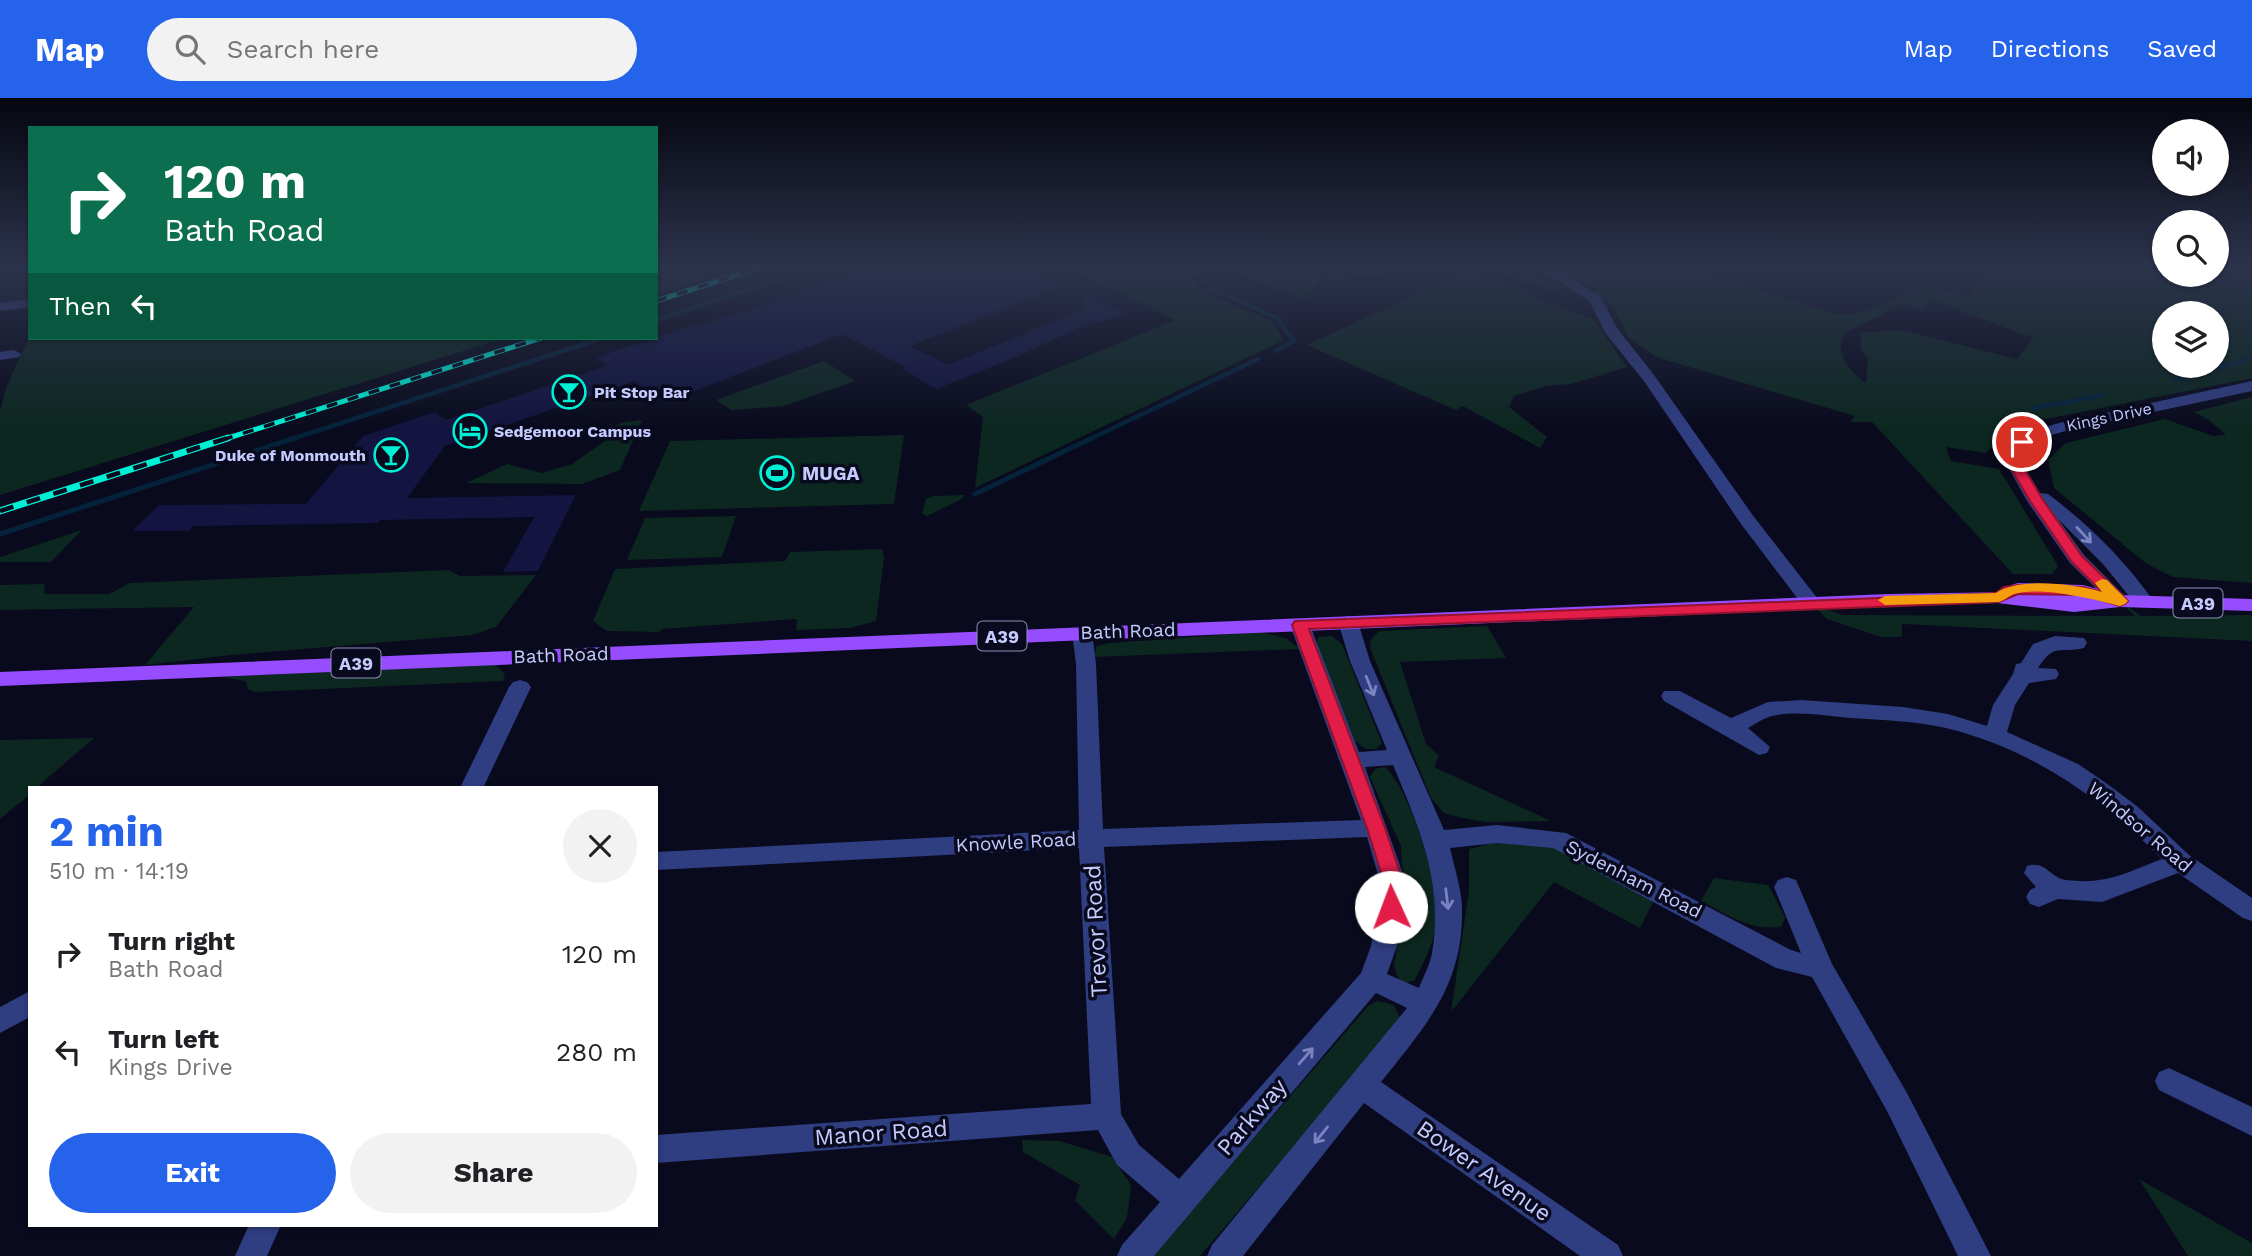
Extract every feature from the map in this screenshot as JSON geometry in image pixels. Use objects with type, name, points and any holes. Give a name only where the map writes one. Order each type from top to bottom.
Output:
[{"type":"main road","name":"Bath Road","points":[[0,679],[1811,603],[1999,597],[2055,606],[2104,606],[2120,601]]},
{"type":"main road","name":"A39","points":[[2120,601],[2252,605]]},
{"type":"street","points":[[1604,322],[1642,369],[1775,560],[1811,603]]},
{"type":"street","name":"Kings Drive","points":[[2120,601],[2077,559],[2015,465],[2014,455],[2022,442],[2032,436],[2065,426],[2252,386]]},
{"type":"street","name":"Kings Drive","points":[[2032,491],[2079,528],[2121,572],[2144,602]]},
{"type":"street","points":[[1223,1256],[1426,1004],[1445,955],[1450,904],[1436,840],[1360,661],[1348,622]]},
{"type":"street","name":"Parkway","points":[[1133,1256],[1372,979],[1384,946],[1395,888],[1376,828],[1300,625]]},
{"type":"street","name":"Trevor Road","points":[[1082,632],[1086,664],[1091,838],[1106,1116],[1128,1155],[1181,1200]]},
{"type":"street","points":[[1995,736],[2004,705],[2023,670],[2040,649],[2055,642],[2077,643]]},
{"type":"street","points":[[2023,670],[2049,674]]},
{"type":"street","points":[[472,786],[520,687]]},
{"type":"street","points":[[1672,696],[1731,727],[1759,747]]},
{"type":"street","name":"Windsor Road","points":[[1731,727],[1768,709],[1899,707],[1995,736],[2070,770],[2088,782],[2130,813],[2180,862],[2252,911]]},
{"type":"street","points":[[1351,761],[1399,757]]},
{"type":"street","name":"Knowle Road","points":[[658,861],[1091,838],[1376,828]]},
{"type":"street","name":"Sydenham Road","points":[[1436,840],[1497,834],[1557,839],[1786,960],[1821,968]]},
{"type":"street","points":[[2044,886],[2102,892],[2180,862]]},
{"type":"street","points":[[1787,887],[1821,968],[1897,1102],[1975,1256]]},
{"type":"street","points":[[1372,979],[1426,1004]]},
{"type":"street","points":[[0,1021],[28,1004]]},
{"type":"street","points":[[2169,1081],[2211,1095],[2252,1122]]},
{"type":"street","name":"Bower Avenue","points":[[1362,1085],[1607,1256]]},
{"type":"street","name":"Manor Road","points":[[658,1149],[1106,1116]]},
{"type":"street","points":[[251,1256],[264,1227]]},
{"type":"green space","points":[[1171,322],[1273,322],[1284,340],[975,488],[983,417],[966,405]]},
{"type":"green space","points":[[1356,322],[1595,322],[1627,367],[1571,384],[1545,386],[1514,396],[1509,407],[1547,437],[1540,448],[1463,406],[1456,410],[1307,345]]},
{"type":"green space","points":[[1621,322],[1867,322],[1846,332],[1841,346],[1849,367],[1866,383],[1868,359],[1860,348],[1861,333],[1901,330],[2017,359],[2034,337],[1991,322],[2152,322],[2152,378],[2229,378],[2229,322],[2252,322],[2252,378],[2021,424],[2002,435],[1986,453],[1946,447],[1951,461],[1999,469],[2058,566],[2052,574],[2013,574],[1872,422],[1850,422],[1855,416],[1656,357],[1628,337]]},
{"type":"green space","points":[[28,339],[499,340],[0,495],[0,411],[6,388]]},
{"type":"green space","points":[[824,361],[855,381],[784,406],[731,410],[716,400]]},
{"type":"green space","points":[[2252,397],[2252,583],[2173,577],[2147,564],[2054,488],[2048,460],[2066,443],[2165,419],[2213,436],[2226,435],[2209,420],[2194,412]]},
{"type":"green space","points":[[642,420],[620,470],[582,484],[466,483],[507,464],[542,473],[572,464],[606,440],[607,428]]},
{"type":"green space","name":"MUGA","points":[[904,435],[894,504],[639,511],[670,441]]},
{"type":"green space","points":[[965,495],[927,516],[922,513],[926,499],[933,496]]},
{"type":"green space","points":[[736,516],[722,557],[627,560],[645,518]]},
{"type":"green space","points":[[82,530],[51,562],[0,562],[0,557]]},
{"type":"green space","points":[[882,549],[884,557],[876,621],[850,628],[796,630],[797,619],[661,629],[660,632],[607,631],[593,621],[615,569],[785,561],[790,552]]},
{"type":"green space","points":[[449,570],[460,576],[536,575],[496,627],[472,635],[231,655],[145,665],[194,607],[0,610],[0,585],[45,584],[44,594],[109,594],[130,583]]},
{"type":"green space","points":[[2120,601],[2141,616],[2252,615],[2252,641],[1902,624],[1902,637],[1881,637],[1827,619],[1811,603],[1842,615],[2135,616]]},
{"type":"green space","points":[[1487,626],[1506,658],[1400,662],[1426,744],[1439,756],[1434,767],[1551,821],[1486,822],[1444,813],[1431,798],[1370,648],[1371,639],[1379,631]]},
{"type":"green space","points":[[1263,632],[1287,639],[1300,649],[1094,657],[1097,646],[1110,643]]},
{"type":"green space","points":[[1332,636],[1342,644],[1382,743],[1376,749],[1366,749],[1355,741],[1317,646],[1318,637]]},
{"type":"green space","points":[[495,664],[505,674],[503,681],[255,692],[248,689],[246,681],[221,677]]},
{"type":"green space","points":[[94,738],[38,786],[28,786],[28,796],[0,819],[0,740]]},
{"type":"green space","points":[[1385,767],[1406,799],[1424,847],[1436,918],[1430,947],[1415,980],[1401,985],[1394,967],[1407,885],[1401,846],[1370,777],[1375,769]]},
{"type":"green space","points":[[1505,840],[1548,844],[1659,891],[1640,928],[1554,882],[1451,1012],[1469,891],[1469,849]]},
{"type":"green space","points":[[1714,878],[1768,885],[1785,917],[1782,926],[1750,925],[1701,901]]},
{"type":"green space","points":[[1378,1001],[1394,1005],[1401,1021],[1200,1256],[1152,1256],[1369,1005]]},
{"type":"green space","points":[[1022,1140],[1060,1141],[1112,1157],[1131,1185],[1127,1218],[1114,1239],[1075,1200],[1080,1185],[1023,1152]]},
{"type":"green space","points":[[2139,1179],[2252,1243],[2252,1256],[2188,1256]]},
{"type":"building","points":[[710,322],[971,322],[910,346],[948,365],[1053,322],[1092,322],[1016,357],[936,389],[903,369],[907,368],[842,334],[663,403],[635,381],[445,446],[407,498],[576,495],[538,571],[503,572],[534,517],[193,526],[189,531],[132,531],[159,505],[306,504],[363,436],[435,412],[446,420],[607,366],[596,358],[648,340],[658,340],[658,337],[695,324],[698,326]]},
{"type":"waterway","points":[[1275,351],[1294,341],[1280,322]]},
{"type":"waterway","points":[[289,440],[597,340]]},
{"type":"waterway","points":[[2174,380],[2252,358]]},
{"type":"waterway","points":[[1088,440],[1258,359]]},
{"type":"waterway","points":[[2034,408],[2104,395]]},
{"type":"waterway","points":[[0,534],[295,438]]},
{"type":"waterway","points":[[975,494],[1092,438]]},
{"type":"railway","points":[[222,440],[535,340]]},
{"type":"railway","points":[[0,511],[228,438]]},
{"type":"slow traffic","points":[[1885,600],[1999,597],[2010,590],[2045,589],[2083,591],[2120,601],[2102,583]]},
{"type":"place","name":"Pit Stop Bar","points":[[569,392]]},
{"type":"place","name":"Sedgemoor Campus","points":[[470,431]]},
{"type":"place","name":"Duke of Monmouth","points":[[391,455]]},
{"type":"place","name":"MUGA","points":[[777,473]]},
{"type":"route","points":[[1391,907],[1395,888],[1376,828],[1300,625],[1999,597],[2010,590],[2018,589],[2083,591],[2120,601],[2077,559],[2036,501],[2015,465],[2014,455],[2022,442]]}]
